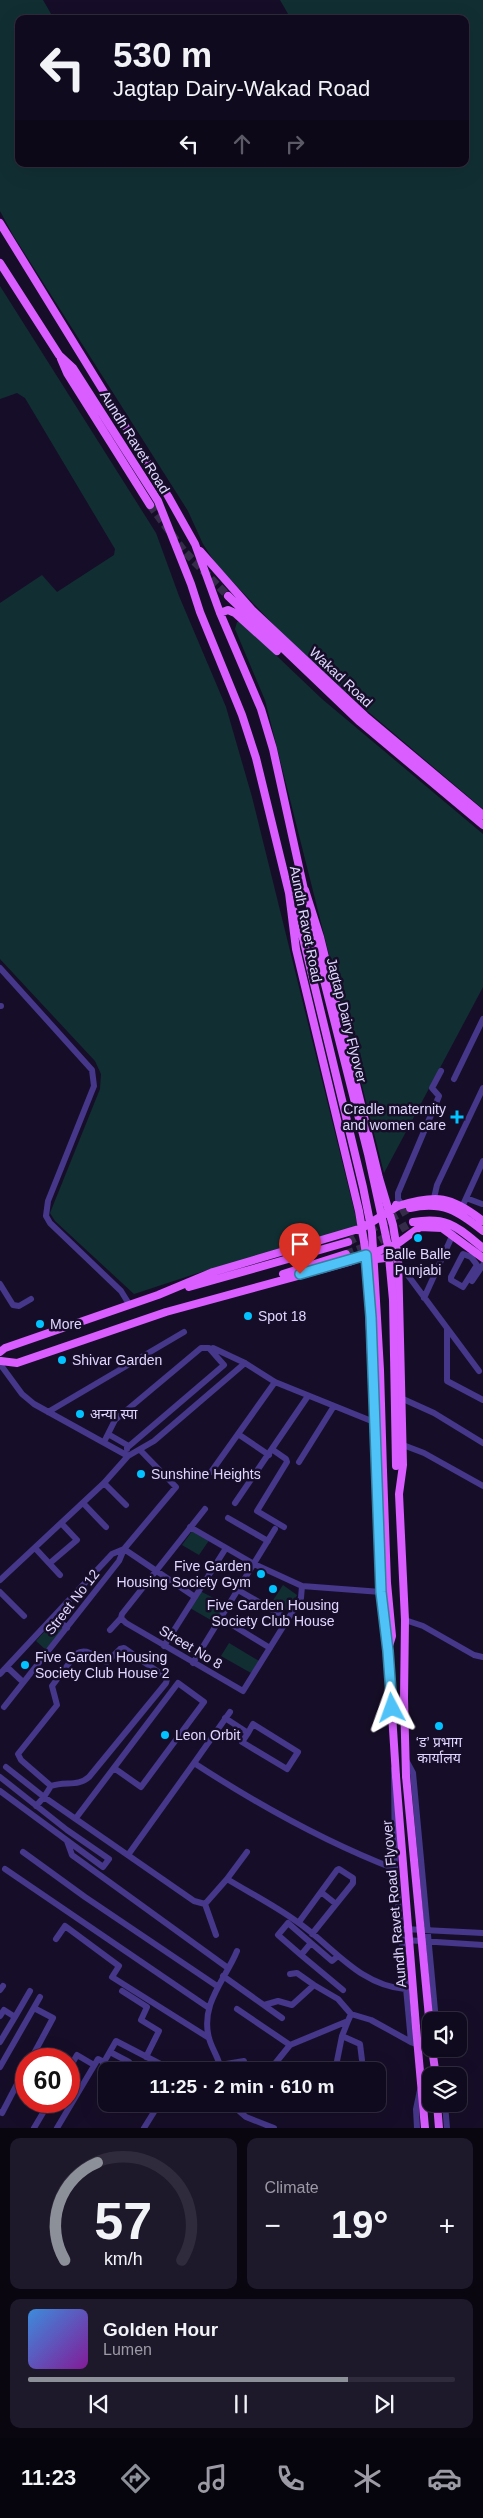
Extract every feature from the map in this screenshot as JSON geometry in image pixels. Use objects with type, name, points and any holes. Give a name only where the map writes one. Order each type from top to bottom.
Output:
[{"type":"main road","name":"Aundh Ravet Road","points":[[0,223],[163,487],[194,544],[220,613],[261,709],[273,749],[304,890]]},
{"type":"main road","name":"Aundh Ravet Road","points":[[0,264],[59,355],[73,368],[158,501],[242,715],[256,758],[289,892],[296,949],[362,1228],[367,1258],[374,1422],[392,1636],[388,1651]]},
{"type":"main road","points":[[59,355],[67,373],[150,505]]},
{"type":"main road","name":"Wakad Road","points":[[194,544],[216,572],[252,610],[365,716],[483,815]]},
{"type":"main road","points":[[228,596],[360,722]]},
{"type":"main road","points":[[220,613],[228,610],[243,619],[332,703],[360,722]]},
{"type":"main road","name":"Wakad Road","points":[[360,722],[483,825]]},
{"type":"main road","points":[[304,890],[320,936],[397,1244],[403,1399],[403,1466],[399,1483],[405,1620],[406,1759]]},
{"type":"main road","name":"Jagtap Dairy Flyover","points":[[304,890],[313,937],[364,1135],[388,1246],[394,1300],[396,1466],[399,1483]]},
{"type":"main road","name":"Jagtap Dairy Flyover","points":[[289,892],[363,1187],[372,1232],[380,1361],[383,1471],[379,1481]]},
{"type":"main road","points":[[384,1195],[400,1206]]},
{"type":"main road","points":[[158,1295],[230,1267],[362,1228],[400,1206],[417,1200],[444,1198],[480,1219]]},
{"type":"main road","points":[[410,1208],[437,1205],[450,1209],[483,1231]]},
{"type":"main road","points":[[413,1222],[440,1220],[465,1234],[476,1252]]},
{"type":"main road","points":[[367,1258],[397,1244],[420,1227],[442,1228],[453,1234],[483,1258]]},
{"type":"main road","points":[[0,1359],[129,1304],[348,1242]]},
{"type":"main road","points":[[0,1359],[17,1363],[166,1312],[348,1258]]},
{"type":"main road","points":[[182,1308],[200,1298],[348,1258],[398,1259]]},
{"type":"main road","name":"Aundh Ravet Road","points":[[379,1481],[381,1592],[388,1651],[395,1761]]},
{"type":"main road","name":"Aundh Ravet Road Flyover","points":[[406,1759],[406,1776],[432,2012]]},
{"type":"main road","name":"Aundh Ravet Road Flyover","points":[[395,1761],[416,2027],[415,2043]]},
{"type":"main road","points":[[415,2043],[422,2078]]},
{"type":"main road","points":[[425,2112],[426,2128]]},
{"type":"main road","points":[[438,2112],[439,2128]]},
{"type":"street","points":[[0,968],[92,1070],[94,1086],[48,1201],[46,1216],[50,1223],[120,1291],[129,1304]]},
{"type":"street","points":[[454,1079],[483,1019]]},
{"type":"street","points":[[400,1206],[398,1193],[439,1096],[432,1088],[441,1070]]},
{"type":"street","points":[[434,1198],[437,1185],[483,1088]]},
{"type":"street","points":[[462,1207],[483,1161]]},
{"type":"street","points":[[466,1198],[482,1203],[480,1219]]},
{"type":"street","points":[[424,1298],[453,1234]]},
{"type":"street","points":[[476,1252],[477,1265],[462,1287],[451,1280],[451,1277],[463,1254],[476,1252]]},
{"type":"street","points":[[398,1259],[424,1298],[479,1371]]},
{"type":"street","points":[[466,1290],[483,1265]]},
{"type":"street","points":[[0,1284],[13,1305],[17,1306],[31,1299]]},
{"type":"street","points":[[447,1329],[447,1381],[483,1400]]},
{"type":"street","points":[[48,1412],[184,1332]]},
{"type":"street","points":[[0,1580],[104,1483],[126,1455],[128,1447],[224,1365],[209,1348],[201,1348],[115,1420],[104,1442]]},
{"type":"street","points":[[213,1348],[245,1363],[275,1382],[374,1422]]},
{"type":"street","points":[[0,1359],[22,1394],[48,1412],[126,1455],[141,1451],[245,1363]]},
{"type":"street","points":[[210,1472],[275,1382]]},
{"type":"street","points":[[235,1503],[271,1453],[308,1396]]},
{"type":"street","points":[[403,1399],[434,1413],[483,1443]]},
{"type":"street","points":[[299,1462],[334,1406]]},
{"type":"street","points":[[108,1434],[128,1447]]},
{"type":"street","points":[[238,1434],[271,1453],[286,1459],[287,1462],[257,1511],[284,1527]]},
{"type":"street","points":[[403,1445],[424,1453],[483,1486]]},
{"type":"street","name":"Street No 12","points":[[4,1707],[119,1561],[124,1549],[176,1487],[141,1451]]},
{"type":"street","points":[[104,1483],[126,1505]]},
{"type":"street","points":[[82,1503],[106,1527]]},
{"type":"street","points":[[110,1630],[124,1620],[155,1572],[205,1508]]},
{"type":"street","points":[[228,1518],[268,1542]]},
{"type":"street","points":[[50,1563],[77,1540],[61,1523]]},
{"type":"street","points":[[190,1527],[254,1564],[302,1586],[381,1592]]},
{"type":"street","points":[[193,1663],[275,1529]]},
{"type":"street","points":[[35,1548],[60,1574]]},
{"type":"street","points":[[164,1646],[226,1548]]},
{"type":"street","points":[[0,1674],[112,1554],[124,1549],[195,1598]]},
{"type":"street","points":[[221,1618],[270,1648],[301,1598],[302,1586]]},
{"type":"street","points":[[238,1590],[288,1619]]},
{"type":"street","points":[[0,1592],[24,1616]]},
{"type":"street","points":[[54,1616],[67,1628]]},
{"type":"street","name":"Street No 8","points":[[124,1620],[240,1691],[244,1690],[270,1648]]},
{"type":"street","points":[[405,1620],[423,1626],[474,1655],[483,1657]]},
{"type":"street","points":[[36,1806],[50,1786],[62,1782],[77,1784],[89,1777],[166,1683],[167,1679],[124,1648],[120,1649],[107,1662],[86,1650],[76,1654],[52,1686],[57,1703],[55,1707],[18,1754],[21,1760],[50,1786]]},
{"type":"street","points":[[7,1667],[23,1682]]},
{"type":"street","points":[[76,1818],[178,1683],[204,1702],[141,1788],[114,1768]]},
{"type":"street","points":[[128,1855],[228,1715],[248,1733]]},
{"type":"street","points":[[253,1724],[298,1752],[287,1769],[242,1742],[248,1733],[253,1724]]},
{"type":"street","points":[[406,1759],[413,1774],[433,2012]]},
{"type":"street","points":[[395,1761],[392,1779],[395,1869],[405,1988],[415,2043]]},
{"type":"street","points":[[194,1763],[275,1812],[365,1858],[395,1869]]},
{"type":"street","points":[[6,1767],[44,1797],[194,1901],[205,1904]]},
{"type":"street","points":[[0,1777],[67,1830],[109,1859],[103,1867],[0,1791]]},
{"type":"street","points":[[67,1830],[64,1839],[72,1855],[228,1968]]},
{"type":"street","points":[[24,1852],[85,1897],[217,1986]]},
{"type":"street","points":[[205,1904],[247,1852]]},
{"type":"street","points":[[5,1869],[209,2008]]},
{"type":"street","points":[[299,1922],[338,1869],[353,1878],[352,1883],[312,1934]]},
{"type":"street","points":[[227,1879],[299,1922],[338,1956],[375,1982],[405,1988]]},
{"type":"street","points":[[321,1892],[336,1904]]},
{"type":"street","points":[[205,1904],[216,1935]]},
{"type":"street","points":[[338,1956],[332,1962],[288,1923],[278,1935],[343,1990]]},
{"type":"street","points":[[56,1939],[65,1926],[119,1966],[112,1977],[209,2038]]},
{"type":"street","points":[[400,1928],[483,1932]]},
{"type":"street","points":[[401,1939],[483,1945]]},
{"type":"street","points":[[301,1954],[311,1943]]},
{"type":"street","points":[[219,2062],[209,2038],[209,2008],[217,1986],[237,1951]]},
{"type":"street","points":[[290,1974],[297,1973],[338,1999],[349,2017]]},
{"type":"street","points":[[222,1976],[282,2018]]},
{"type":"street","points":[[264,2005],[278,2001],[292,2005],[314,1985]]},
{"type":"street","points":[[0,2042],[30,1991]]},
{"type":"street","points":[[122,1991],[147,2007],[141,2020],[159,2031],[146,2056]]},
{"type":"street","points":[[0,2067],[40,1997]]},
{"type":"street","points":[[34,2008],[53,2018],[37,2048]]},
{"type":"street","points":[[237,2009],[290,2045]]},
{"type":"street","points":[[0,2016],[4,2010],[15,2017]]},
{"type":"street","points":[[276,2062],[290,2045],[349,2017],[371,2020],[415,2043]]},
{"type":"street","points":[[337,2062],[342,2036],[349,2017]]},
{"type":"street","points":[[342,2036],[360,2044],[362,2060]]},
{"type":"street","points":[[57,2128],[98,2059],[104,2062],[116,2041],[157,2062]]},
{"type":"street","points":[[110,2052],[129,2062]]},
{"type":"street","points":[[80,2058],[94,2066]]},
{"type":"street","points":[[417,2128],[416,2109],[422,2078]]},
{"type":"street","points":[[0,2112],[2,2113],[15,2088]]},
{"type":"street","points":[[144,2128],[153,2112]]},
{"type":"street","points":[[240,2112],[246,2117],[274,2128]]},
{"type":"street","points":[[446,2112],[447,2128]]},
{"type":"street","points":[[34,2128],[43,2113]]},
{"type":"green space","points":[[0,0],[43,0],[52,15],[15,15],[15,167],[469,167],[469,15],[289,15],[280,0],[483,0],[483,809],[358,703],[291,643],[216,564],[203,544],[188,511],[13,235],[0,211]]},
{"type":"green space","points":[[0,286],[156,533],[179,596],[226,707],[252,797],[358,1226],[198,1273],[134,1294],[55,1221],[50,1213],[100,1089],[101,1074],[95,1061],[0,959],[0,603],[42,575],[57,592],[114,555],[115,549],[25,398],[17,393],[0,399]]},
{"type":"green space","points":[[237,622],[241,622],[322,699],[483,834],[483,987],[384,1173],[265,700],[235,629]]},
{"type":"green space","points":[[193,1530],[210,1539],[199,1555],[182,1545]]},
{"type":"green space","points":[[283,1585],[297,1595],[289,1611],[272,1602]]},
{"type":"green space","points":[[200,1591],[227,1605],[216,1623],[190,1608]]},
{"type":"green space","points":[[55,1620],[64,1627],[46,1650],[36,1641]]},
{"type":"green space","points":[[229,1643],[259,1661],[251,1673],[221,1656]]},
{"type":"tunnel","points":[[150,505],[184,551],[228,596]]},
{"type":"tunnel","points":[[348,1242],[410,1208]]},
{"type":"tunnel","points":[[346,1254],[375,1243],[413,1222]]},
{"type":"place","name":"Cradle maternity and women care","points":[[457,1117]]},
{"type":"place","name":"Balle Balle Punjabi","points":[[418,1238]]},
{"type":"place","name":"Spot 18","points":[[248,1316]]},
{"type":"place","name":"More","points":[[40,1324]]},
{"type":"place","name":"Shivar Garden","points":[[62,1360]]},
{"type":"place","name":"अन्या स्पा","points":[[80,1414]]},
{"type":"place","name":"Sunshine Heights","points":[[141,1474]]},
{"type":"place","name":"Five Garden Housing Society Gym","points":[[261,1574]]},
{"type":"place","name":"Five Garden Housing Society Club House","points":[[273,1589]]},
{"type":"place","name":"Five Garden Housing Society Club House 2","points":[[25,1665]]},
{"type":"place","name":"‘ड’ प्रभाग कार्यालय","points":[[439,1726]]},
{"type":"place","name":"Leon Orbit","points":[[165,1735]]},
{"type":"route","points":[[300,1274],[350,1262],[366,1255],[371,1317],[381,1592],[392,1708]]}]
